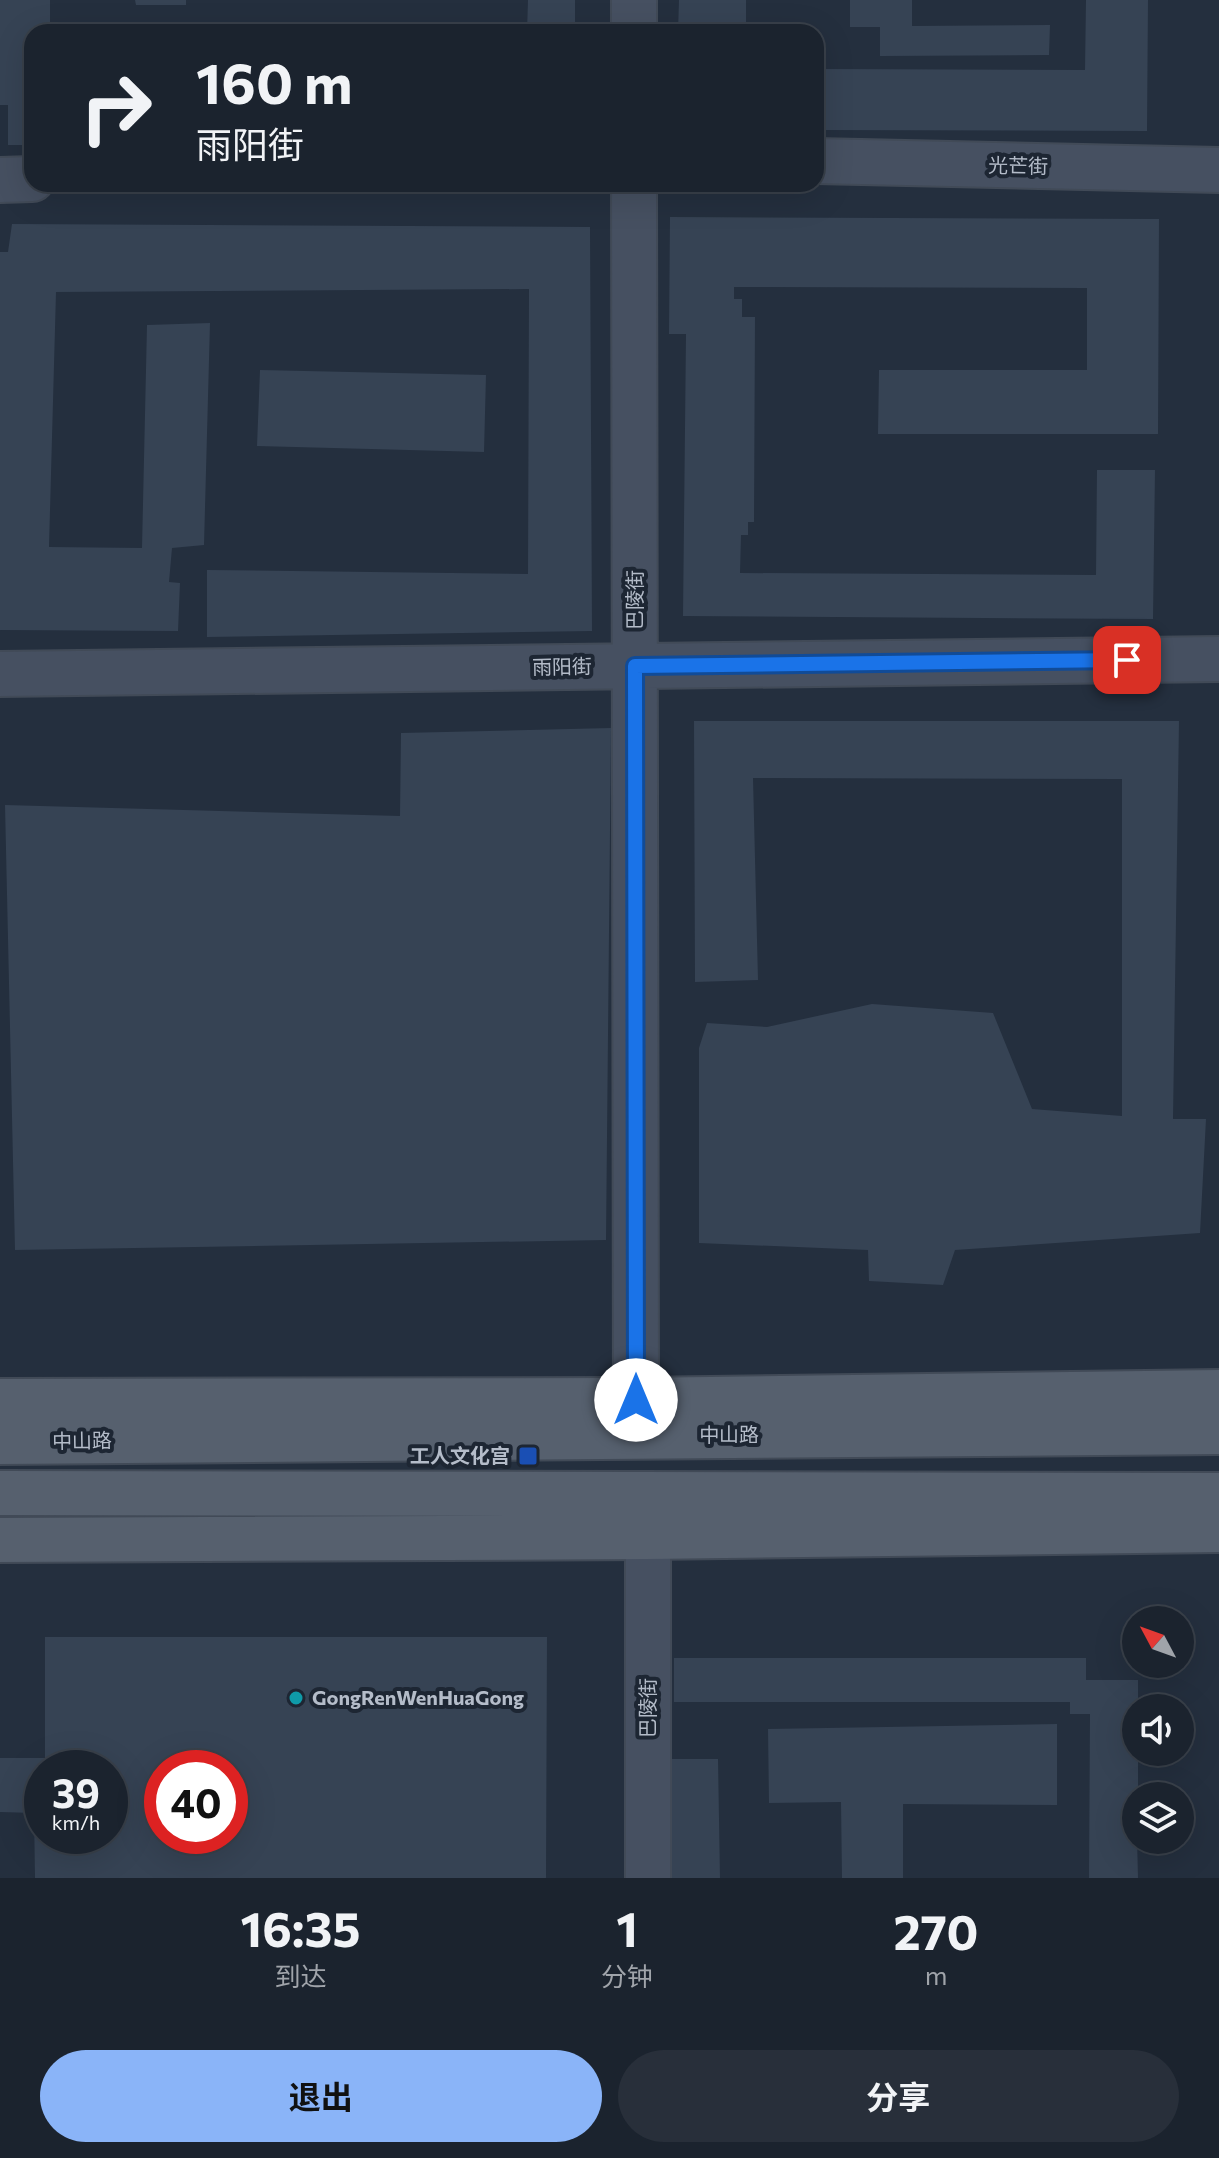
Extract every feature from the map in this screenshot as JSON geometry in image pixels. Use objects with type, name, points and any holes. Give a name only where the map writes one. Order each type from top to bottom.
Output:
[{"type":"main road","points":[[0,1401],[636,1400],[1219,1392]]},
{"type":"main road","name":"中山路","points":[[0,1442],[1219,1432]]},
{"type":"main road","points":[[0,1493],[1219,1495]]},
{"type":"main road","points":[[0,1540],[1219,1530]]},
{"type":"street","points":[[634,0],[634,24]]},
{"type":"street","name":"光芒街","points":[[824,161],[1219,170]]},
{"type":"street","points":[[0,180],[24,179]]},
{"type":"street","name":"巴陵街","points":[[634,192],[636,1400]]},
{"type":"street","name":"雨阳街","points":[[0,674],[1219,659]]},
{"type":"street","name":"巴陵街","points":[[648,1537],[648,1878]]},
{"type":"building","points":[[0,0],[50,0],[50,24],[24,24],[24,145],[8,145],[8,105],[0,105]]},
{"type":"building","points":[[135,0],[186,0],[186,5],[136,5]]},
{"type":"building","points":[[528,0],[575,0],[575,24],[527,24]]},
{"type":"building","points":[[679,0],[746,0],[746,24],[678,24]]},
{"type":"building","points":[[850,0],[912,0],[912,26],[1050,25],[1049,55],[880,56],[880,27],[850,27]]},
{"type":"building","points":[[1086,0],[1148,0],[1147,131],[824,130],[824,69],[1085,70]]},
{"type":"building","points":[[670,217],[1159,219],[1158,434],[878,434],[879,370],[1087,370],[1087,288],[734,287],[734,299],[742,299],[742,317],[755,317],[754,522],[748,522],[748,535],[741,535],[740,573],[1096,575],[1097,470],[1155,470],[1153,619],[683,616],[686,334],[669,334]]},
{"type":"building","points":[[12,224],[590,227],[592,631],[207,637],[207,570],[528,574],[529,289],[56,292],[49,547],[142,548],[147,325],[210,323],[204,545],[172,548],[169,582],[180,583],[178,631],[0,630],[0,252],[8,252]]},
{"type":"building","points":[[260,370],[486,375],[484,452],[257,446]]},
{"type":"building","points":[[694,721],[1179,721],[1173,1119],[1206,1119],[1200,1233],[955,1250],[943,1285],[869,1281],[868,1250],[699,1243],[699,1048],[707,1023],[767,1027],[872,1004],[993,1013],[1032,1109],[1122,1116],[1122,779],[753,778],[758,980],[695,982]]},
{"type":"building","points":[[611,728],[606,1240],[15,1250],[5,805],[400,816],[401,733]]},
{"type":"building","name":"GongRenWenHuaGong","points":[[45,1637],[547,1637],[546,1878],[35,1878],[35,1854],[128,1854],[128,1750],[45,1750]]},
{"type":"building","points":[[674,1658],[1086,1658],[1086,1680],[1138,1680],[1138,1694],[1122,1694],[1122,1766],[1138,1766],[1138,1782],[1122,1782],[1122,1854],[1137,1854],[1138,1878],[1089,1878],[1090,1714],[1070,1714],[1070,1702],[674,1702]]},
{"type":"building","points":[[1057,1724],[1057,1805],[903,1804],[903,1878],[842,1878],[841,1802],[769,1803],[768,1729]]},
{"type":"building","name":"GongRenWenHuaGong","points":[[0,1758],[24,1758],[24,1813],[0,1812]]},
{"type":"building","points":[[670,1759],[718,1759],[720,1878],[670,1878]]},
{"type":"place","name":"工人文化宫","points":[[528,1456]]},
{"type":"place","name":"GongRenWenHuaGong","points":[[296,1698]]},
{"type":"route","points":[[636,1400],[635,666],[1127,660]]}]
